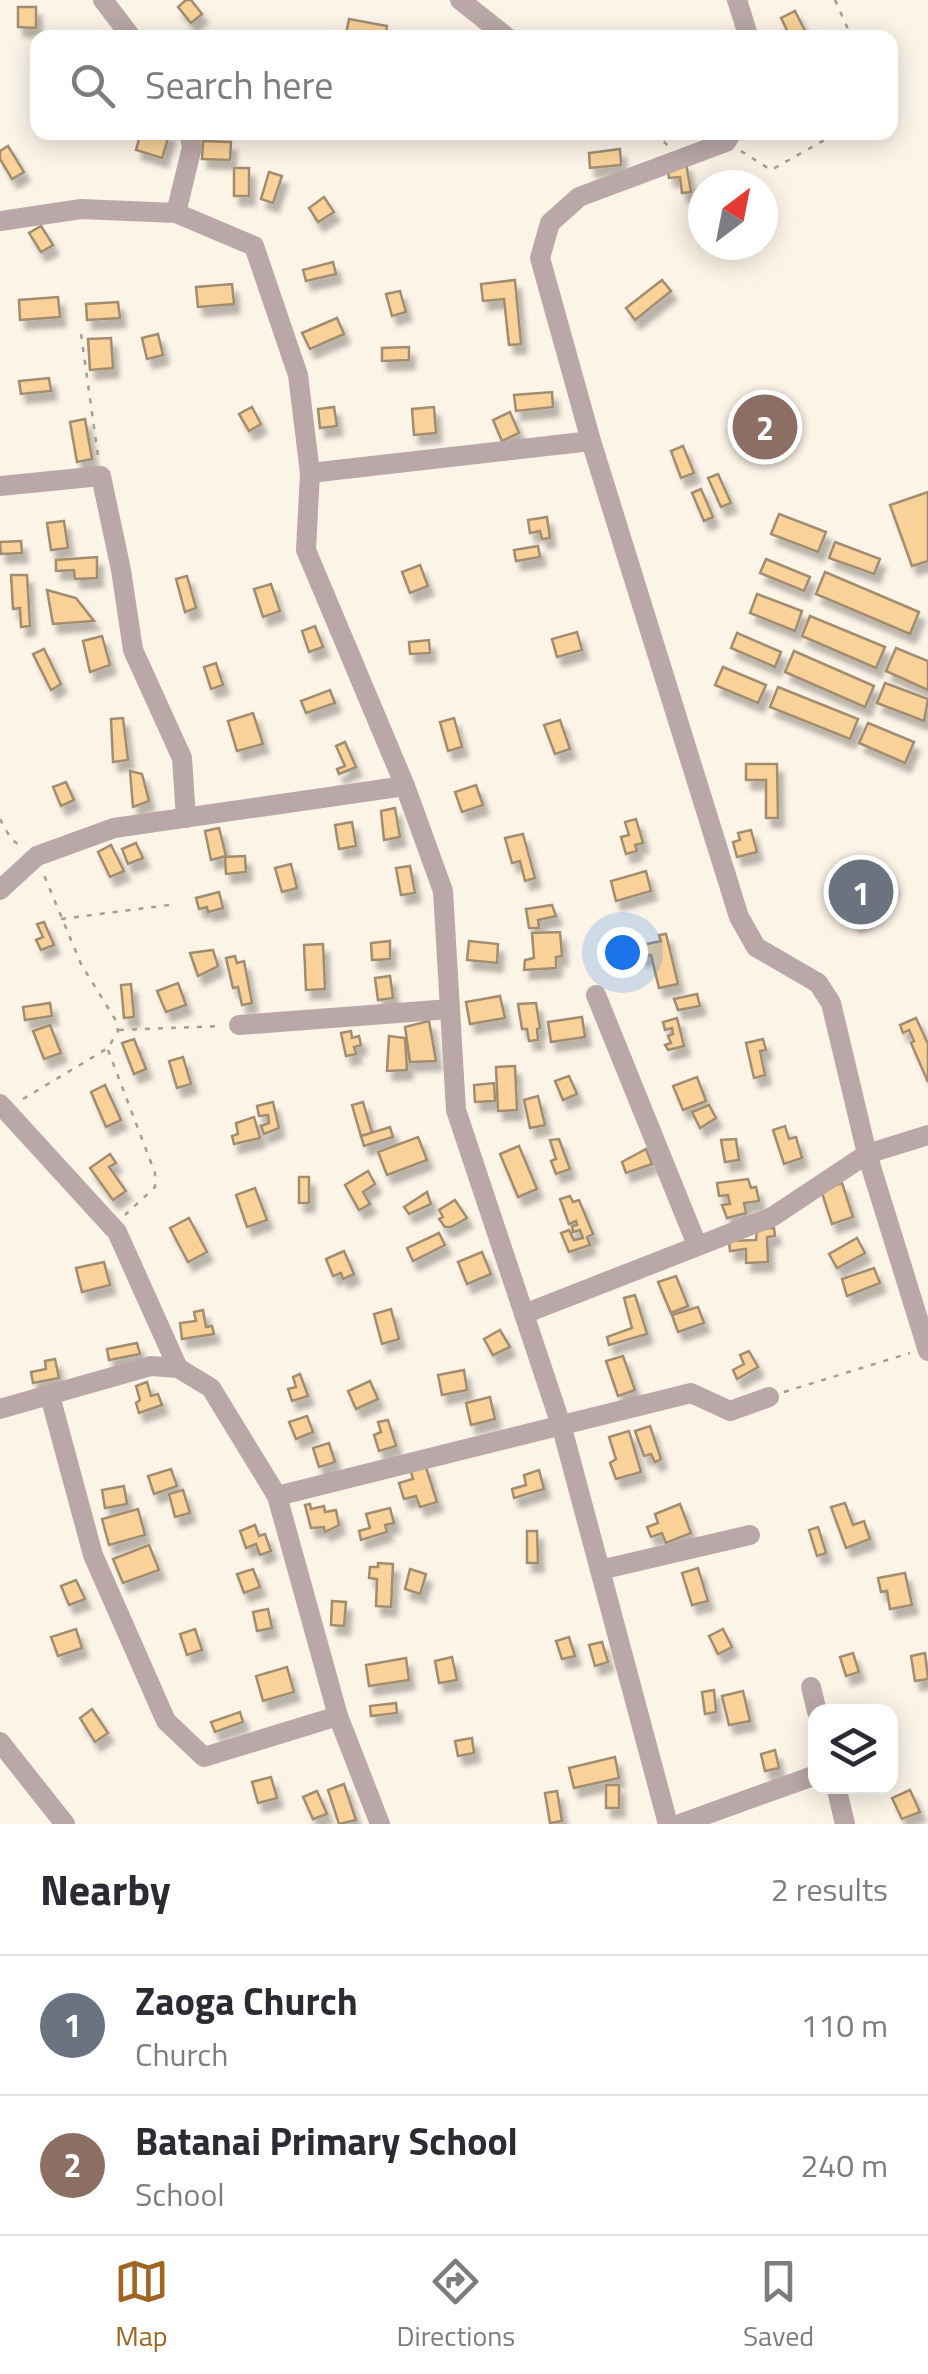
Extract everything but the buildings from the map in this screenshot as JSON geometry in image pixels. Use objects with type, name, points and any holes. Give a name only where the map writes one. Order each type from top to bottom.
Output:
[{"type":"street","points":[[104,0],[126,30]]},
{"type":"street","points":[[460,0],[498,30]]},
{"type":"street","points":[[736,0],[746,30]]},
{"type":"street","points":[[176,212],[191,140]]},
{"type":"street","points":[[721,140],[578,197],[550,223],[540,258],[591,441],[739,917],[756,947],[818,983],[831,1003],[867,1154],[928,1350]]},
{"type":"street","points":[[0,222],[81,209],[176,212],[254,246],[298,375],[310,473],[306,550],[405,786],[442,891],[456,1110],[562,1428],[668,1824]]},
{"type":"street","points":[[310,473],[591,441]]},
{"type":"street","points":[[0,486],[101,476],[121,570],[132,650],[182,758],[186,818]]},
{"type":"street","points":[[0,890],[37,856],[114,828],[405,786]]},
{"type":"street","points":[[596,995],[697,1245]]},
{"type":"street","points":[[240,1025],[450,1009]]},
{"type":"street","points":[[0,1104],[118,1232],[178,1368]]},
{"type":"street","points":[[524,1314],[772,1217],[867,1154],[928,1135]]},
{"type":"street","points":[[0,1409],[151,1366],[178,1368],[211,1388],[277,1496],[338,1716],[380,1824]]},
{"type":"street","points":[[277,1496],[691,1393],[730,1410],[769,1398]]},
{"type":"street","points":[[50,1396],[93,1555],[166,1722],[204,1756],[338,1716]]},
{"type":"street","points":[[600,1570],[750,1536]]},
{"type":"street","points":[[810,1687],[815,1704]]},
{"type":"street","points":[[0,1742],[65,1824]]},
{"type":"street","points":[[680,1824],[808,1778]]},
{"type":"street","points":[[838,1794],[845,1824]]},
{"type":"path","points":[[835,0],[848,30]]},
{"type":"path","points":[[733,140],[771,170],[825,140]]},
{"type":"path","points":[[81,334],[101,476]]},
{"type":"path","points":[[0,819],[11,840],[37,856],[81,964],[115,1018],[118,1030],[108,1048],[40,1091]]},
{"type":"path","points":[[61,919],[169,905]]},
{"type":"path","points":[[118,1030],[240,1025]]},
{"type":"path","points":[[108,1048],[155,1173],[154,1188],[112,1225]]},
{"type":"path","points":[[769,1398],[928,1350]]},
{"type":"place","name":"Batanai Primary School","points":[[765,427]]},
{"type":"place","name":"Zaoga Church","points":[[861,892]]}]
